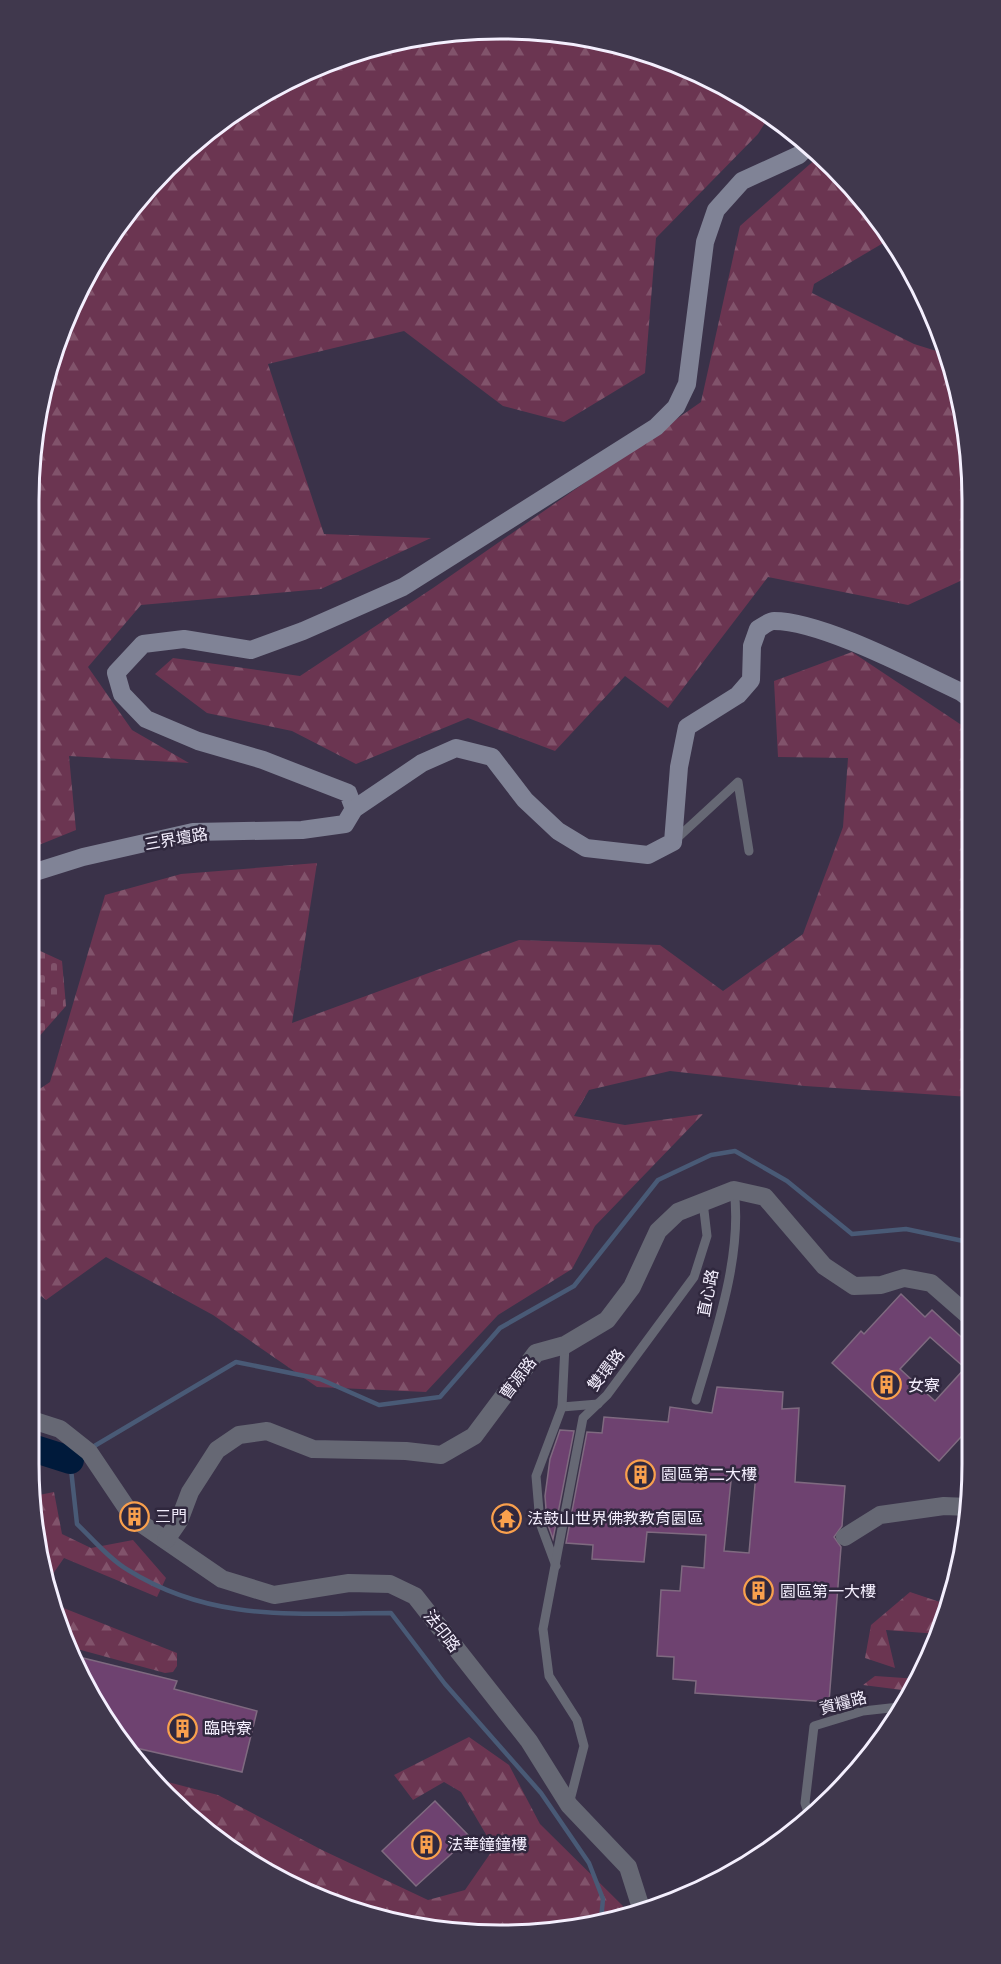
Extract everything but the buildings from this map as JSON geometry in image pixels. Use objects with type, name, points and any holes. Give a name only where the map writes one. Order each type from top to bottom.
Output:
[{"type":"street","points":[[803,152],[742,181],[716,210],[705,242],[687,384],[676,406],[656,427],[403,587],[251,650],[184,639],[142,644],[116,673],[122,694],[146,719],[198,741],[322,782],[348,793],[354,809],[422,763],[456,747],[492,757],[525,800],[558,831],[586,848],[648,855],[673,842],[679,767],[687,727],[738,695],[751,680],[752,646],[758,629],[772,621],[802,626],[848,642],[962,693]]},
{"type":"street","name":"三界壇路","points":[[39,871],[83,857],[193,832],[330,827],[345,824],[354,809]]},
{"type":"street","points":[[734,1190],[765,1197],[824,1266],[854,1286],[881,1285],[904,1278],[931,1283],[962,1310]]},
{"type":"street","name":"曹源路","points":[[166,1540],[180,1521],[190,1492],[217,1450],[239,1434],[267,1431],[314,1449],[405,1451],[441,1455],[474,1436],[536,1353],[565,1345],[607,1320],[632,1287],[658,1231],[678,1212],[734,1190]]},
{"type":"street","name":"法印路","points":[[39,1422],[60,1429],[89,1452],[134,1516],[222,1579],[274,1595],[349,1583],[390,1584],[415,1596],[529,1741],[569,1804],[628,1867],[640,1904]]},
{"type":"street","points":[[845,1537],[880,1515],[944,1506],[960,1507]]},
{"type":"lane","points":[[673,842],[738,782],[749,852]]},
{"type":"lane","name":"直心路","points":[[696,1400],[719,1321],[738,1220],[734,1190]]},
{"type":"lane","name":"雙環路","points":[[569,1804],[584,1746],[577,1720],[549,1676],[543,1629],[557,1568],[584,1418],[598,1404],[694,1277],[707,1236],[703,1202]]},
{"type":"lane","points":[[557,1568],[540,1523],[536,1476],[562,1407],[565,1345]]},
{"type":"lane","points":[[562,1407],[598,1404]]},
{"type":"lane","name":"資糧路","points":[[807,1808],[805,1803],[814,1726],[863,1711],[891,1708]]},
{"type":"green space","points":[[470,40],[531,40],[561,43],[649,63],[705,87],[765,123],[758,134],[656,238],[645,373],[564,422],[503,406],[404,331],[268,364],[324,534],[431,538],[321,589],[141,605],[88,667],[132,730],[189,763],[69,756],[76,830],[39,845],[39,500],[43,440],[63,352],[87,296],[117,244],[134,220],[174,174],[220,134],[244,117],[296,87],[324,74],[352,63],[410,48]]},
{"type":"green space","points":[[813,161],[847,196],[883,243],[814,284],[812,293],[914,344],[938,351],[953,410],[958,440],[962,500],[962,580],[908,605],[768,577],[668,708],[625,676],[555,751],[468,718],[356,764],[292,731],[207,713],[155,674],[173,658],[300,676],[433,588],[701,402],[740,226]]},
{"type":"green space","points":[[852,652],[962,725],[962,1096],[805,1086],[670,1071],[589,1090],[574,1116],[625,1125],[703,1114],[595,1226],[572,1269],[498,1315],[426,1392],[317,1387],[213,1315],[106,1257],[46,1300],[41,1296],[39,1300],[39,1089],[50,1082],[105,895],[181,874],[317,863],[292,1023],[519,940],[660,945],[723,991],[803,934],[843,827],[848,758],[778,757],[774,681]]},
{"type":"green space","points":[[39,950],[62,961],[66,1006],[39,1037]]},
{"type":"green space","points":[[54,1492],[62,1534],[91,1548],[133,1540],[166,1578],[157,1597],[64,1558],[53,1574],[40,1495]]},
{"type":"green space","points":[[910,1592],[941,1602],[930,1633],[886,1630],[895,1668],[865,1658],[871,1625]]},
{"type":"green space","points":[[62,1607],[177,1653],[177,1666],[173,1672],[165,1673],[78,1649]]},
{"type":"green space","points":[[875,1676],[908,1678],[902,1690],[863,1685]]},
{"type":"green space","points":[[469,1737],[509,1765],[540,1824],[623,1906],[622,1908],[561,1921],[500,1925],[440,1921],[352,1901],[296,1877],[244,1847],[196,1810],[166,1782],[218,1795],[322,1850],[428,1900],[465,1890],[494,1848],[461,1792],[444,1782],[413,1800],[394,1775]]},
{"type":"waterway","points":[[91,1448],[236,1362],[320,1379],[379,1405],[440,1397],[500,1328],[574,1286],[658,1180],[711,1155],[735,1151],[787,1181],[852,1234],[906,1229],[962,1241]]},
{"type":"waterway","points":[[39,1450],[70,1460]]},
{"type":"waterway","points":[[83,1452],[70,1460],[77,1524],[121,1565],[160,1587],[192,1599],[224,1607],[256,1611],[322,1614],[391,1613],[445,1684],[541,1793],[589,1863],[603,1899],[602,1913]]},
{"type":"place","name":"女寮","points":[[887,1385]]},
{"type":"place","name":"園區第二大樓","points":[[640,1474]]},
{"type":"place","name":"三門","points":[[134,1516]]},
{"type":"place","name":"法鼓山世界佛教教育園區","points":[[506,1518]]},
{"type":"place","name":"園區第一大樓","points":[[759,1591]]},
{"type":"place","name":"臨時寮","points":[[183,1728]]},
{"type":"place","name":"法華鐘鐘樓","points":[[426,1844]]}]
